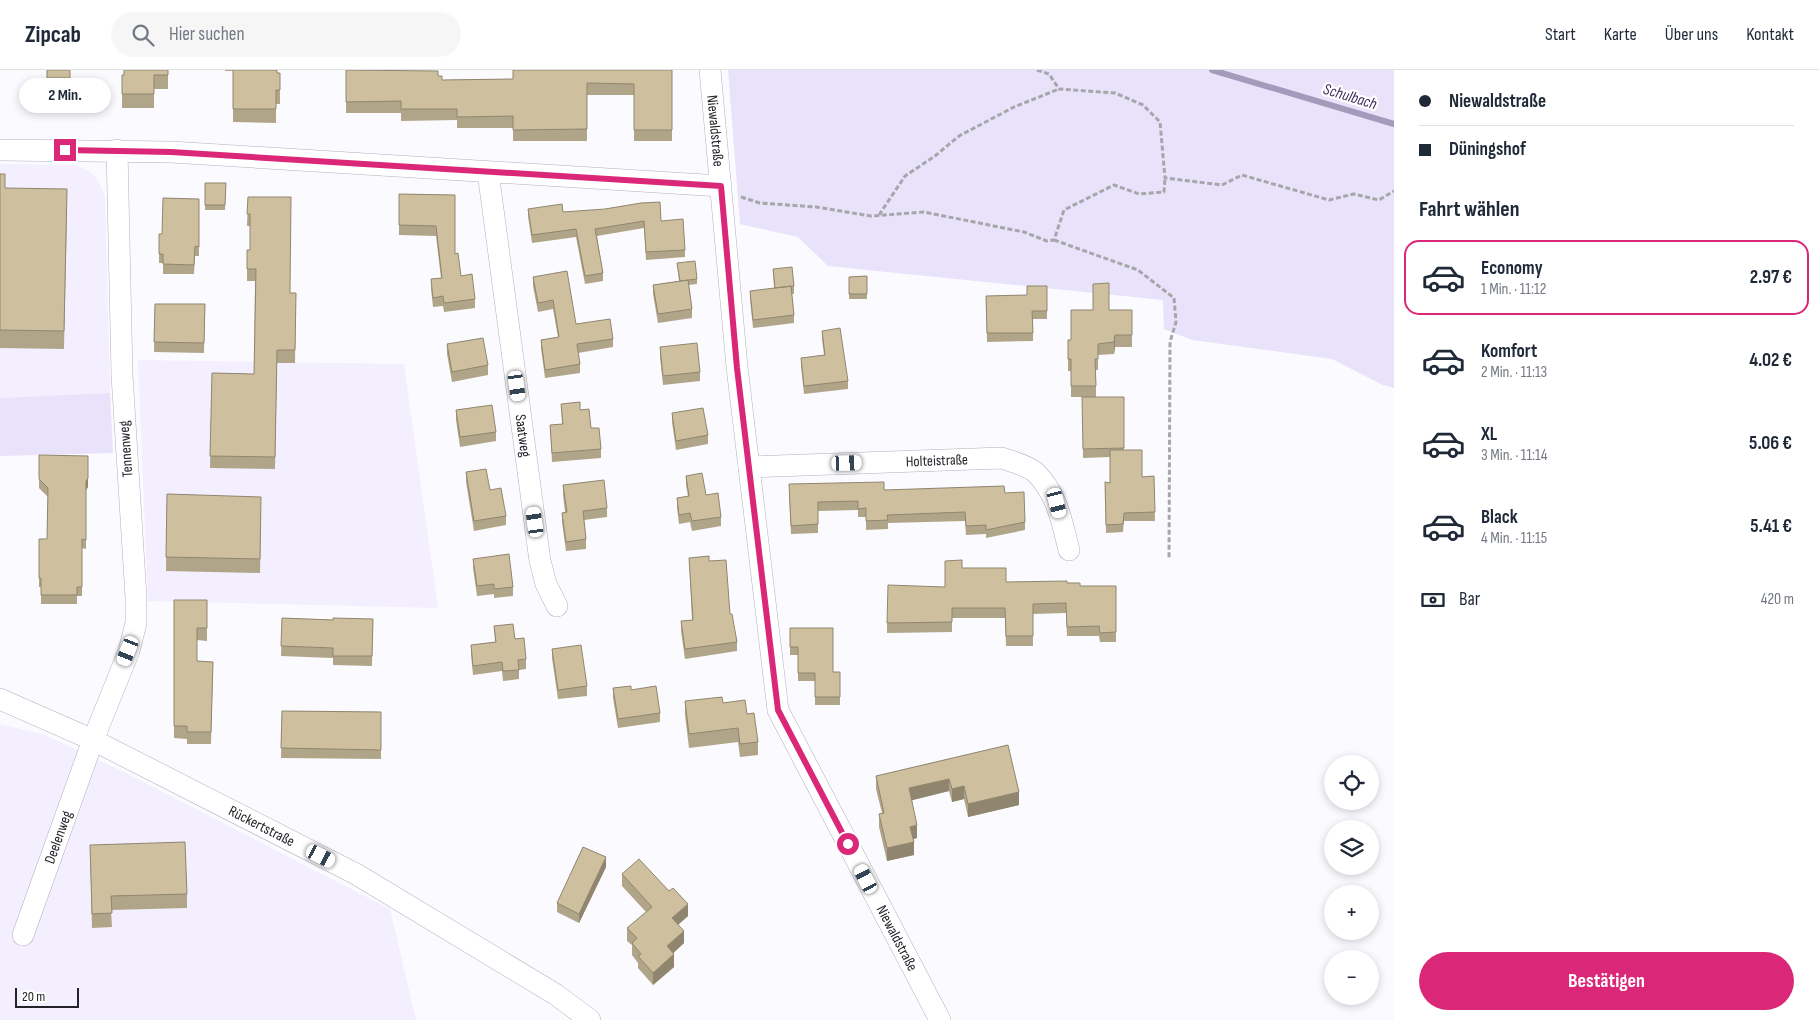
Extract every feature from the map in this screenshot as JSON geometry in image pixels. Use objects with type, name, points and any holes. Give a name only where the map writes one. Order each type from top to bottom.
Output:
[{"type":"street","name":"Niewaldstraße","points":[[710,70],[737,368],[778,710],[940,1020]]},
{"type":"street","points":[[0,150],[171,152],[721,188]]},
{"type":"street","name":"Tennenweg","points":[[93,740],[128,651],[136,623],[122,374],[116,150]]},
{"type":"street","name":"Saatweg","points":[[488,172],[540,561],[546,584],[557,606]]},
{"type":"street","name":"Holteistraße","points":[[749,467],[1002,458],[1034,472],[1048,488],[1057,503],[1069,550]]},
{"type":"street","name":"Rückertstraße","points":[[0,699],[93,740],[356,874],[555,994],[590,1020]]},
{"type":"street","name":"Deelenweg","points":[[23,935],[93,740]]},
{"type":"path","points":[[1037,70],[1049,74],[1059,89]]},
{"type":"path","points":[[880,215],[906,176],[935,156],[959,136],[1014,107],[1059,89],[1115,93],[1143,105],[1160,122],[1165,178],[1164,192],[1139,194],[1114,184],[1064,210],[1054,240]]},
{"type":"path","points":[[1165,178],[1222,185],[1242,175],[1329,200],[1354,194],[1379,200],[1394,191]]},
{"type":"path","points":[[721,188],[760,202],[816,207],[871,216],[924,212],[1024,232],[1047,241],[1054,240],[1138,270],[1174,298],[1176,322],[1170,342],[1169,559]]},
{"type":"shaded area","points":[[728,70],[1394,70],[1394,388],[1383,385],[1332,359],[1192,340],[1164,329],[1163,300],[828,266],[798,237],[740,224]]},
{"type":"shaded area","points":[[0,164],[76,165],[89,171],[98,180],[105,197],[110,393],[0,398]]},
{"type":"shaded area","points":[[138,360],[404,364],[438,608],[148,601]]},
{"type":"shaded area","points":[[110,393],[113,453],[0,456],[0,398]]},
{"type":"shaded area","points":[[0,724],[45,735],[126,773],[390,909],[416,1020],[0,1020]]},
{"type":"building","points":[[47,70],[70,70],[70,78],[47,78]]},
{"type":"building","points":[[124,70],[168,70],[168,75],[154,75],[154,94],[122,94],[122,75],[124,75]]},
{"type":"building","points":[[233,70],[277,70],[277,73],[280,73],[280,90],[276,90],[276,109],[233,109]]},
{"type":"building","points":[[346,70],[438,71],[438,76],[442,76],[442,80],[513,79],[513,70],[672,70],[672,130],[634,130],[634,84],[587,83],[587,129],[513,130],[513,116],[457,117],[457,109],[401,109],[401,101],[346,102]]},
{"type":"building","points":[[0,174],[5,174],[5,188],[67,189],[64,331],[0,330]]},
{"type":"building","points":[[205,183],[226,183],[225,205],[205,205]]},
{"type":"building","points":[[399,194],[455,195],[455,254],[458,253],[461,276],[472,274],[475,299],[444,303],[443,296],[433,298],[431,279],[442,278],[436,226],[399,225]]},
{"type":"building","points":[[248,197],[291,197],[290,293],[296,293],[295,350],[277,350],[275,457],[210,456],[212,373],[254,374],[256,269],[247,269],[247,250],[250,250],[250,214],[247,214]]},
{"type":"building","points":[[163,198],[199,199],[199,247],[195,246],[194,265],[163,264],[163,254],[159,254],[159,234],[162,234]]},
{"type":"building","points":[[660,202],[661,221],[683,219],[685,250],[646,252],[644,221],[595,229],[603,273],[585,276],[576,229],[532,235],[528,209],[562,204],[563,212]]},
{"type":"building","points":[[695,261],[697,279],[680,281],[677,263]]},
{"type":"building","points":[[792,267],[794,286],[775,288],[773,269]]},
{"type":"building","points":[[567,271],[576,324],[610,319],[613,339],[577,344],[580,364],[545,370],[541,340],[559,337],[553,300],[538,303],[533,277]]},
{"type":"building","points":[[867,276],[867,294],[849,294],[849,277]]},
{"type":"building","points":[[688,280],[692,309],[658,314],[653,285]]},
{"type":"building","points":[[1109,283],[1109,310],[1132,310],[1132,335],[1115,335],[1114,342],[1098,344],[1098,359],[1095,359],[1096,386],[1071,386],[1071,359],[1068,359],[1068,340],[1071,340],[1071,310],[1093,310],[1093,284]]},
{"type":"building","points":[[791,286],[794,315],[753,320],[750,291]]},
{"type":"building","points":[[1027,286],[1047,286],[1047,311],[1032,311],[1033,333],[987,333],[986,296],[1027,295]]},
{"type":"building","points":[[155,304],[205,304],[204,343],[154,342]]},
{"type":"building","points":[[840,328],[848,381],[804,386],[801,358],[825,355],[822,331]]},
{"type":"building","points":[[483,338],[488,365],[452,372],[447,344]]},
{"type":"building","points":[[697,343],[700,372],[663,376],[660,347]]},
{"type":"building","points":[[1082,397],[1124,397],[1124,448],[1083,449]]},
{"type":"building","points":[[580,402],[580,410],[589,409],[591,428],[599,428],[601,449],[552,453],[550,425],[563,424],[561,404]]},
{"type":"building","points":[[492,405],[496,432],[460,437],[456,410]]},
{"type":"building","points":[[703,408],[708,435],[676,441],[672,413]]},
{"type":"building","points":[[1110,450],[1142,450],[1142,477],[1154,476],[1155,512],[1124,513],[1123,524],[1106,525],[1105,482],[1110,483]]},
{"type":"building","points":[[39,455],[88,456],[86,540],[82,539],[82,587],[77,587],[77,595],[41,595],[39,539],[47,539],[48,488],[39,479]]},
{"type":"building","points":[[486,469],[490,490],[501,488],[506,516],[474,521],[466,472]]},
{"type":"building","points":[[702,473],[706,495],[718,493],[721,517],[692,521],[690,513],[679,515],[677,498],[689,496],[686,476]]},
{"type":"building","points":[[604,480],[607,508],[583,511],[586,539],[566,542],[562,513],[567,512],[563,485]]},
{"type":"building","points":[[884,482],[884,490],[1004,486],[1005,493],[1024,492],[1025,522],[986,530],[986,525],[966,526],[965,512],[887,515],[888,520],[866,521],[866,508],[858,509],[858,501],[818,502],[818,524],[791,526],[789,484]]},
{"type":"building","points":[[167,494],[261,497],[260,559],[166,557]]},
{"type":"building","points":[[509,554],[513,587],[494,589],[494,584],[477,586],[473,559]]},
{"type":"building","points":[[709,556],[709,561],[726,560],[730,614],[732,614],[737,642],[685,649],[681,621],[693,620],[689,558]]},
{"type":"building","points":[[962,560],[962,568],[1006,568],[1006,582],[1067,581],[1067,583],[1080,583],[1080,586],[1116,586],[1116,632],[1100,633],[1099,626],[1067,627],[1066,603],[1033,604],[1033,636],[1006,636],[1005,608],[952,608],[952,622],[887,623],[888,585],[945,587],[945,561]]},
{"type":"building","points":[[174,600],[207,600],[207,628],[197,628],[197,661],[213,662],[211,732],[187,732],[187,726],[174,726]]},
{"type":"building","points":[[282,618],[373,619],[372,656],[333,656],[333,648],[281,646]]},
{"type":"building","points":[[513,624],[515,639],[524,638],[526,659],[518,660],[519,670],[503,671],[502,662],[473,666],[471,645],[496,642],[494,626]]},
{"type":"building","points":[[790,628],[833,628],[833,672],[840,672],[840,697],[815,697],[815,673],[798,673],[798,647],[790,647]]},
{"type":"building","points":[[581,645],[587,686],[558,690],[552,649]]},
{"type":"building","points":[[631,686],[631,690],[656,686],[660,713],[618,719],[613,688]]},
{"type":"building","points":[[722,697],[723,703],[745,700],[747,714],[754,713],[758,742],[740,744],[738,728],[689,734],[685,701]]},
{"type":"building","points":[[282,711],[381,712],[381,750],[281,748]]},
{"type":"building","points":[[1008,745],[1019,792],[968,804],[964,786],[952,789],[949,779],[909,788],[917,825],[910,827],[914,842],[887,848],[879,814],[884,813],[876,776]]},
{"type":"building","points":[[185,842],[187,894],[111,896],[112,913],[92,914],[90,845]]},
{"type":"building","points":[[583,847],[606,857],[579,914],[557,903]]},
{"type":"building","points":[[639,859],[669,891],[673,888],[688,904],[672,918],[684,931],[667,946],[674,954],[653,973],[638,956],[641,954],[632,943],[637,938],[627,928],[652,907],[622,874]]},
{"type":"waterway","name":"Schulbach","points":[[1212,70],[1394,124]]},
{"type":"route","points":[[65,150],[171,152],[721,186],[737,368],[778,710],[848,844]]}]
